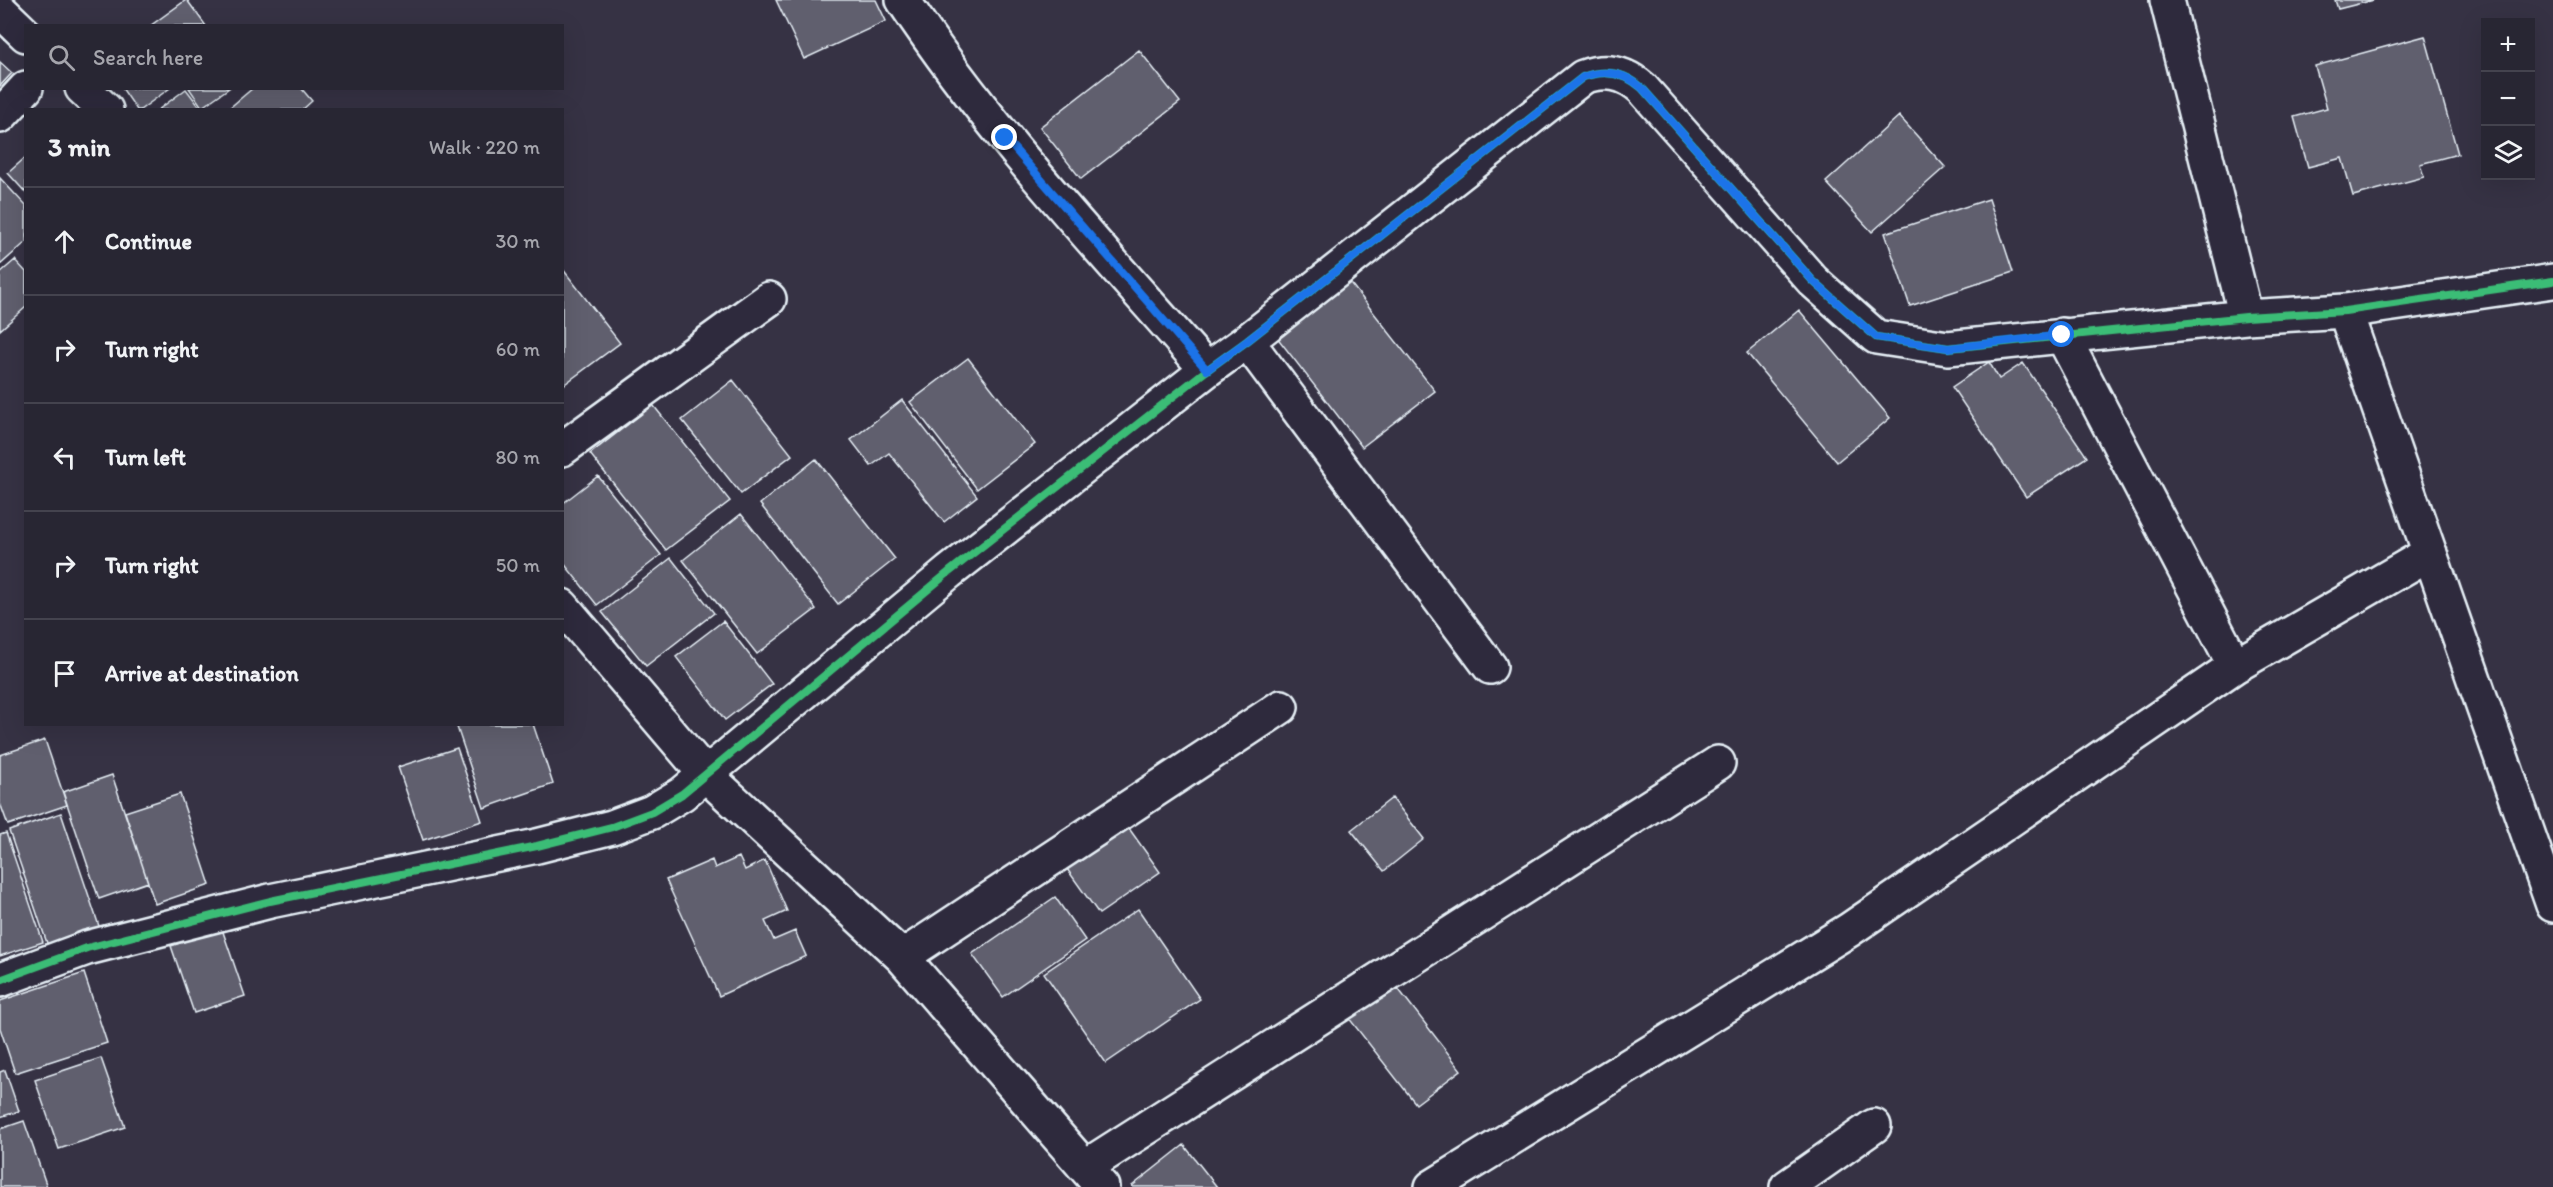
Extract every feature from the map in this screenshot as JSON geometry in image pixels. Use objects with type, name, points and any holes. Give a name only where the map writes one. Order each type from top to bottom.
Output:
[{"type":"street","points":[[903,0],[927,36],[1005,138],[1207,370]]},
{"type":"street","points":[[2167,0],[2246,317]]},
{"type":"street","points":[[0,10],[24,33]]},
{"type":"street","points":[[0,980],[87,948],[270,901],[537,846],[612,827],[652,812],[682,794],[949,572],[1583,77],[1596,72],[1631,78],[1813,281],[1876,337],[1948,348],[2246,317],[2345,311],[2553,281]]},
{"type":"street","points":[[0,116],[24,90]]},
{"type":"street","points":[[84,90],[104,108]]},
{"type":"street","points":[[564,448],[770,299]]},
{"type":"street","points":[[2345,311],[2552,898]]},
{"type":"street","points":[[2062,335],[2235,666]]},
{"type":"street","points":[[1247,341],[1490,667]]},
{"type":"street","points":[[1432,1187],[1849,930],[2235,666],[2430,552]]},
{"type":"street","points":[[564,608],[705,775],[902,957],[1094,1177],[1718,763]]},
{"type":"street","points":[[902,957],[1281,707]]},
{"type":"street","points":[[1787,1187],[1874,1126]]},
{"type":"building","points":[[186,0],[205,24],[153,24]]},
{"type":"building","points":[[776,0],[876,0],[886,21],[804,59]]},
{"type":"building","points":[[2335,0],[2374,0],[2338,9]]},
{"type":"building","points":[[2425,36],[2458,154],[2420,164],[2424,177],[2353,196],[2342,158],[2308,167],[2294,117],[2327,108],[2315,66]]},
{"type":"building","points":[[1139,50],[1180,102],[1081,179],[1040,127]]},
{"type":"building","points":[[0,62],[12,73],[0,86]]},
{"type":"building","points":[[123,90],[167,90],[143,108],[136,108]]},
{"type":"building","points":[[187,90],[200,108],[161,108]]},
{"type":"building","points":[[190,90],[226,90],[202,107]]},
{"type":"building","points":[[251,90],[303,90],[312,101],[304,108],[229,108]]},
{"type":"building","points":[[1899,116],[1945,167],[1872,232],[1826,182]]},
{"type":"building","points":[[24,159],[24,191],[8,173]]},
{"type":"building","points":[[0,178],[24,204],[24,244],[0,265]]},
{"type":"building","points":[[1989,199],[2013,272],[1910,306],[1885,233]]},
{"type":"building","points":[[15,260],[24,270],[24,309],[0,330],[0,273]]},
{"type":"building","points":[[564,271],[620,343],[564,385]]},
{"type":"building","points":[[1348,280],[1435,391],[1362,447],[1276,336]]},
{"type":"building","points":[[1799,310],[1890,418],[1837,462],[1747,353]]},
{"type":"building","points":[[968,358],[1035,444],[977,489],[910,402]]},
{"type":"building","points":[[1989,362],[1999,379],[2023,363],[2087,457],[2026,497],[1952,387]]},
{"type":"building","points":[[733,380],[792,455],[741,494],[682,420]]},
{"type":"building","points":[[902,400],[977,496],[944,522],[889,453],[871,466],[851,440]]},
{"type":"building","points":[[653,405],[730,501],[666,550],[590,454]]},
{"type":"building","points":[[816,459],[895,559],[838,604],[760,504]]},
{"type":"building","points":[[598,476],[661,555],[597,605],[564,564],[564,502]]},
{"type":"building","points":[[741,514],[816,609],[757,654],[683,560]]},
{"type":"building","points":[[671,558],[714,613],[646,666],[602,612]]},
{"type":"building","points":[[723,621],[772,684],[725,720],[676,657]]},
{"type":"building","points":[[457,726],[534,726],[553,784],[484,808]]},
{"type":"building","points":[[45,740],[67,805],[8,825],[0,803],[0,755]]},
{"type":"building","points":[[457,748],[482,821],[423,840],[398,767]]},
{"type":"building","points":[[112,775],[148,882],[99,899],[63,792]]},
{"type":"building","points":[[180,794],[210,885],[155,904],[125,812]]},
{"type":"building","points":[[1392,798],[1424,839],[1384,871],[1351,830]]},
{"type":"building","points":[[61,813],[100,929],[48,946],[9,831]]},
{"type":"building","points":[[1123,820],[1160,872],[1099,914],[1062,862]]},
{"type":"building","points":[[6,833],[43,942],[0,956],[0,835]]},
{"type":"building","points":[[739,857],[745,870],[765,860],[787,911],[765,921],[774,940],[795,931],[806,956],[719,996],[666,880],[712,860],[715,868]]},
{"type":"building","points":[[1055,897],[1085,940],[1003,997],[972,954]]},
{"type":"building","points":[[1138,909],[1200,999],[1106,1063],[1044,973]]},
{"type":"building","points":[[222,929],[245,996],[194,1013],[171,946]]},
{"type":"building","points":[[84,973],[107,1043],[15,1073],[0,1028],[0,1001]]},
{"type":"building","points":[[1393,982],[1461,1070],[1416,1104],[1348,1017]]},
{"type":"building","points":[[101,1058],[125,1127],[59,1149],[35,1080]]},
{"type":"building","points":[[5,1070],[19,1111],[0,1117],[0,1072]]},
{"type":"building","points":[[24,1121],[47,1187],[0,1187],[0,1129]]},
{"type":"building","points":[[1184,1145],[1217,1187],[1132,1186]]},
{"type":"cycle path","points":[[0,980],[87,948],[270,901],[537,846],[612,827],[652,812],[682,794],[949,572],[1583,77],[1599,73],[1621,75],[1642,88],[1813,281],[1876,337],[1948,348],[2246,317],[2345,311],[2553,281]]},
{"type":"route","points":[[1005,138],[1207,370],[1583,77],[1596,72],[1631,78],[1642,88],[1813,281],[1876,337],[1948,348],[2062,335]]}]
